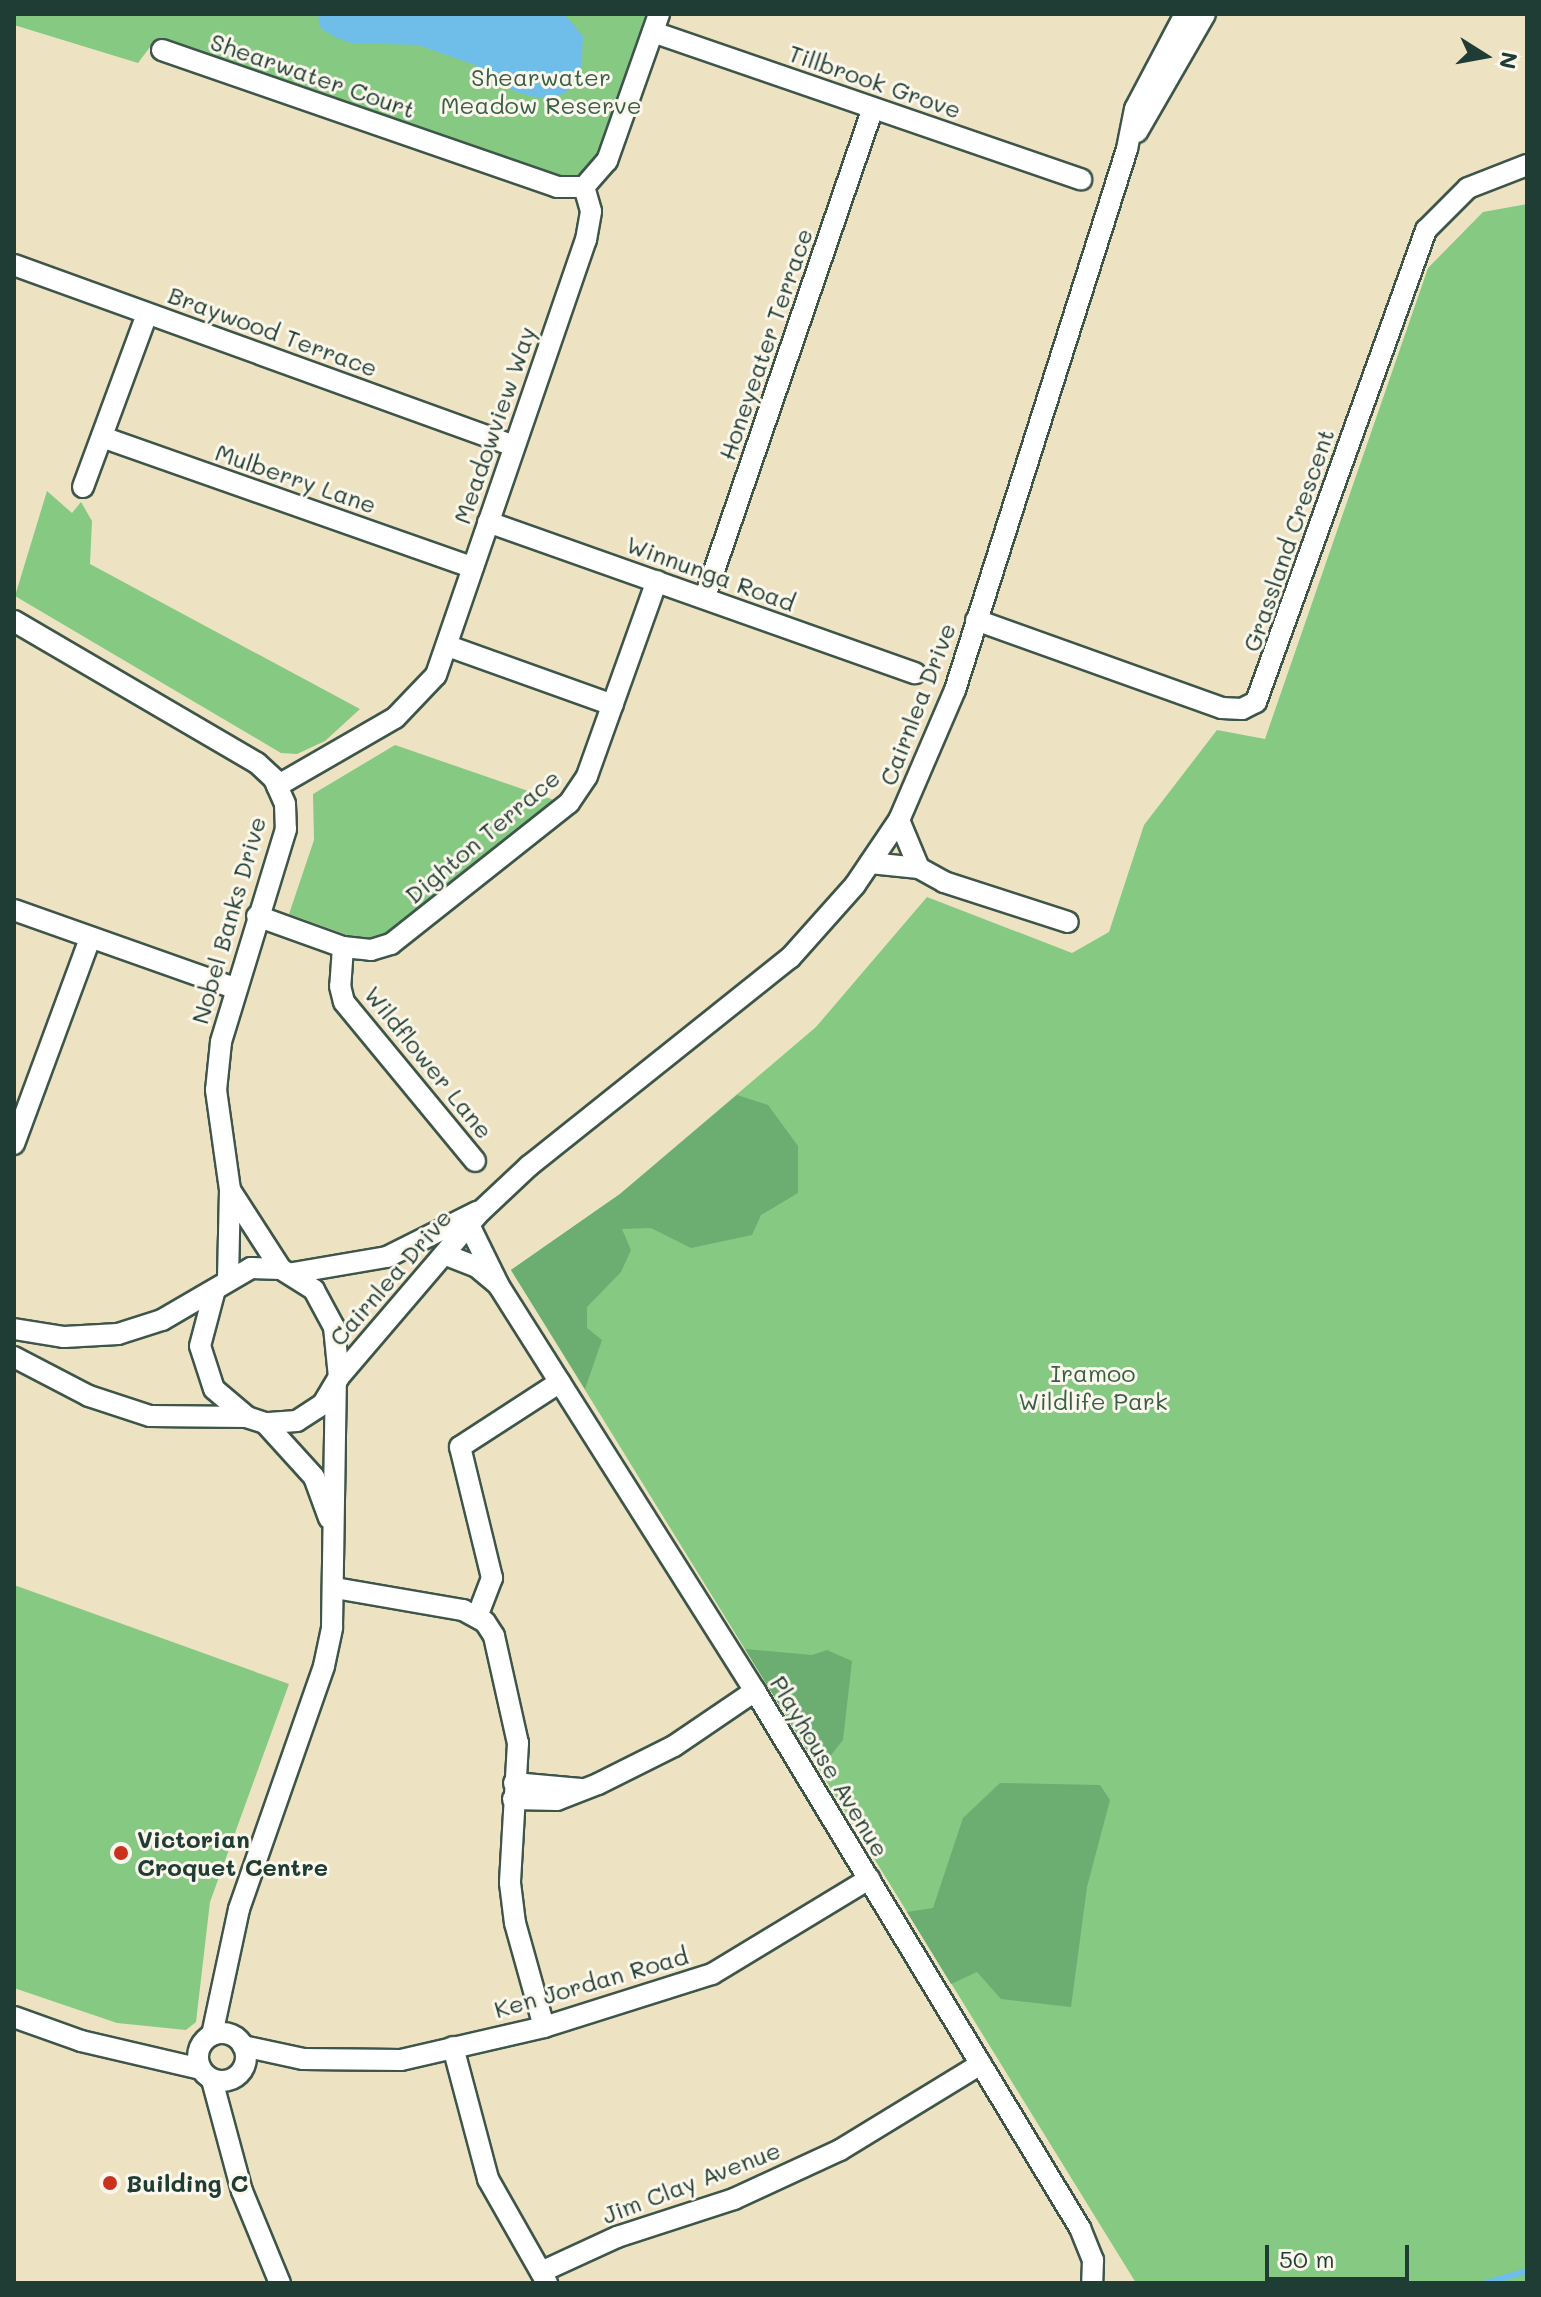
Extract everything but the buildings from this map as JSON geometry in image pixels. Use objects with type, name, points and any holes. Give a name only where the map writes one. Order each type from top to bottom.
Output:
[{"type":"street","name":"Cairnlea Drive","points":[[337,1381],[475,1218],[529,1166],[790,958],[870,863],[899,820],[945,716],[1127,149],[1146,80],[1185,14]]},
{"type":"street","name":"Cairnlea Drive","points":[[1127,149],[1205,14]]},
{"type":"street","name":"Tillbrook Grove","points":[[656,23],[873,108],[1081,179]]},
{"type":"street","points":[[584,187],[607,161],[656,23]]},
{"type":"street","name":"Shearwater Court","points":[[162,50],[557,187],[584,187]]},
{"type":"street","name":"Honeyeater Terrace","points":[[705,597],[873,108]]},
{"type":"street","name":"Grassland Crescent","points":[[976,620],[1222,708],[1242,709],[1256,702],[1426,230],[1468,188],[1527,165]]},
{"type":"street","name":"Meadowview Way","points":[[277,786],[395,718],[436,675],[586,240],[591,211],[584,187]]},
{"type":"street","name":"Braywood Terrace","points":[[14,265],[514,446]]},
{"type":"street","points":[[83,487],[147,314]]},
{"type":"street","name":"Mulberry Lane","points":[[102,437],[473,568]]},
{"type":"street","name":"Winnunga Road","points":[[488,522],[915,673]]},
{"type":"street","name":"Dighton Terrace","points":[[257,916],[343,947],[371,950],[391,944],[569,803],[587,776],[657,581]]},
{"type":"street","name":"Nobel Banks Drive","points":[[14,621],[257,763],[277,786],[285,804],[286,829],[234,988],[216,1090],[230,1190],[221,1286]]},
{"type":"street","points":[[448,646],[613,705]]},
{"type":"street","points":[[899,820],[919,868]]},
{"type":"street","points":[[870,863],[919,868],[944,882],[1068,922]]},
{"type":"street","points":[[14,910],[234,988]]},
{"type":"street","points":[[14,1144],[90,938]]},
{"type":"street","name":"Wildflower Lane","points":[[343,947],[344,1002],[475,1161]]},
{"type":"street","name":"Nobel Banks Drive","points":[[230,1190],[287,1271]]},
{"type":"street","name":"Cairnlea Drive","points":[[287,1271],[387,1257],[475,1218]]},
{"type":"street","name":"Playhouse Avenue","points":[[475,1218],[499,1286],[755,1691],[1080,2228],[1093,2260],[1092,2283]]},
{"type":"street","name":"Playhouse Avenue","points":[[446,1255],[477,1267],[499,1286]]},
{"type":"street","points":[[14,1329],[64,1337],[118,1334],[162,1320],[251,1268],[287,1271],[327,1308],[334,1327],[337,1381],[333,1530],[335,1588],[324,1666],[254,1860],[225,1983],[206,2040],[206,2074],[229,2129],[242,2191],[280,2283]]},
{"type":"street","points":[[221,1286],[200,1346],[205,1371],[214,1389],[256,1420],[314,1477],[333,1530]]},
{"type":"street","points":[[14,1357],[89,1396],[150,1416],[256,1420],[279,1425],[312,1413],[337,1381]]},
{"type":"street","points":[[477,1617],[492,1578],[460,1447],[560,1382]]},
{"type":"street","points":[[335,1588],[477,1617],[491,1629],[501,1656],[518,1743],[510,1883],[515,1923],[544,2027]]},
{"type":"street","points":[[514,1791],[581,1789],[674,1746],[755,1691]]},
{"type":"street","name":"Ken Jordan Road","points":[[206,2074],[238,2074],[303,2059],[401,2060],[544,2027],[712,1974],[869,1879]]},
{"type":"street","points":[[225,1983],[238,2041],[238,2074],[229,2129]]},
{"type":"street","points":[[14,2017],[81,2041],[157,2057],[206,2074]]},
{"type":"street","points":[[157,2057],[206,2040]]},
{"type":"street","name":"Ken Jordan Road","points":[[206,2040],[238,2041],[303,2059]]},
{"type":"street","points":[[453,2047],[488,2179],[544,2277]]},
{"type":"street","name":"Jim Clay Avenue","points":[[544,2277],[617,2237],[734,2199],[840,2150],[981,2064]]},
{"type":"green space","name":"Shearwater Meadow Reserve","points":[[14,14],[649,14],[599,159],[583,178],[562,181],[156,39],[138,63],[14,25]]},
{"type":"green space","name":"Iramoo Wildlife Park","points":[[1527,204],[1527,2283],[1136,2283],[511,1270],[620,1194],[816,1027],[927,897],[1072,953],[1109,932],[1144,825],[1217,730],[1265,739],[1428,268],[1483,212]]},
{"type":"green space","points":[[47,491],[72,513],[81,502],[92,521],[90,564],[360,709],[325,741],[297,754],[281,753],[15,596]]},
{"type":"green space","points":[[395,745],[554,800],[381,937],[353,937],[289,914],[314,840],[313,794]]},
{"type":"green space","points":[[737,1095],[768,1105],[798,1146],[798,1193],[761,1215],[752,1235],[691,1248],[651,1228],[622,1229],[631,1250],[621,1272],[587,1307],[587,1328],[602,1340],[585,1389],[511,1270],[620,1194]]},
{"type":"green space","name":"Victorian Croquet Centre","points":[[14,1585],[289,1684],[210,1902],[196,2022],[186,2030],[117,2023],[14,1988]]},
{"type":"green space","points":[[745,1649],[812,1655],[827,1650],[852,1661],[843,1740],[831,1755],[808,1752]]},
{"type":"green space","points":[[1000,1783],[1100,1785],[1110,1800],[1087,1887],[1071,2007],[1001,1999],[977,1972],[951,1984],[907,1912],[933,1908],[963,1818]]},
{"type":"water","points":[[564,14],[583,36],[581,76],[564,94],[539,98],[516,92],[475,65],[418,45],[352,43],[337,38],[321,29],[318,15]]},
{"type":"waterway","points":[[1486,2283],[1527,2271]]},
{"type":"place","name":"Victorian Croquet Centre","points":[[121,1853]]},
{"type":"place","name":"Building C","points":[[110,2183]]}]
